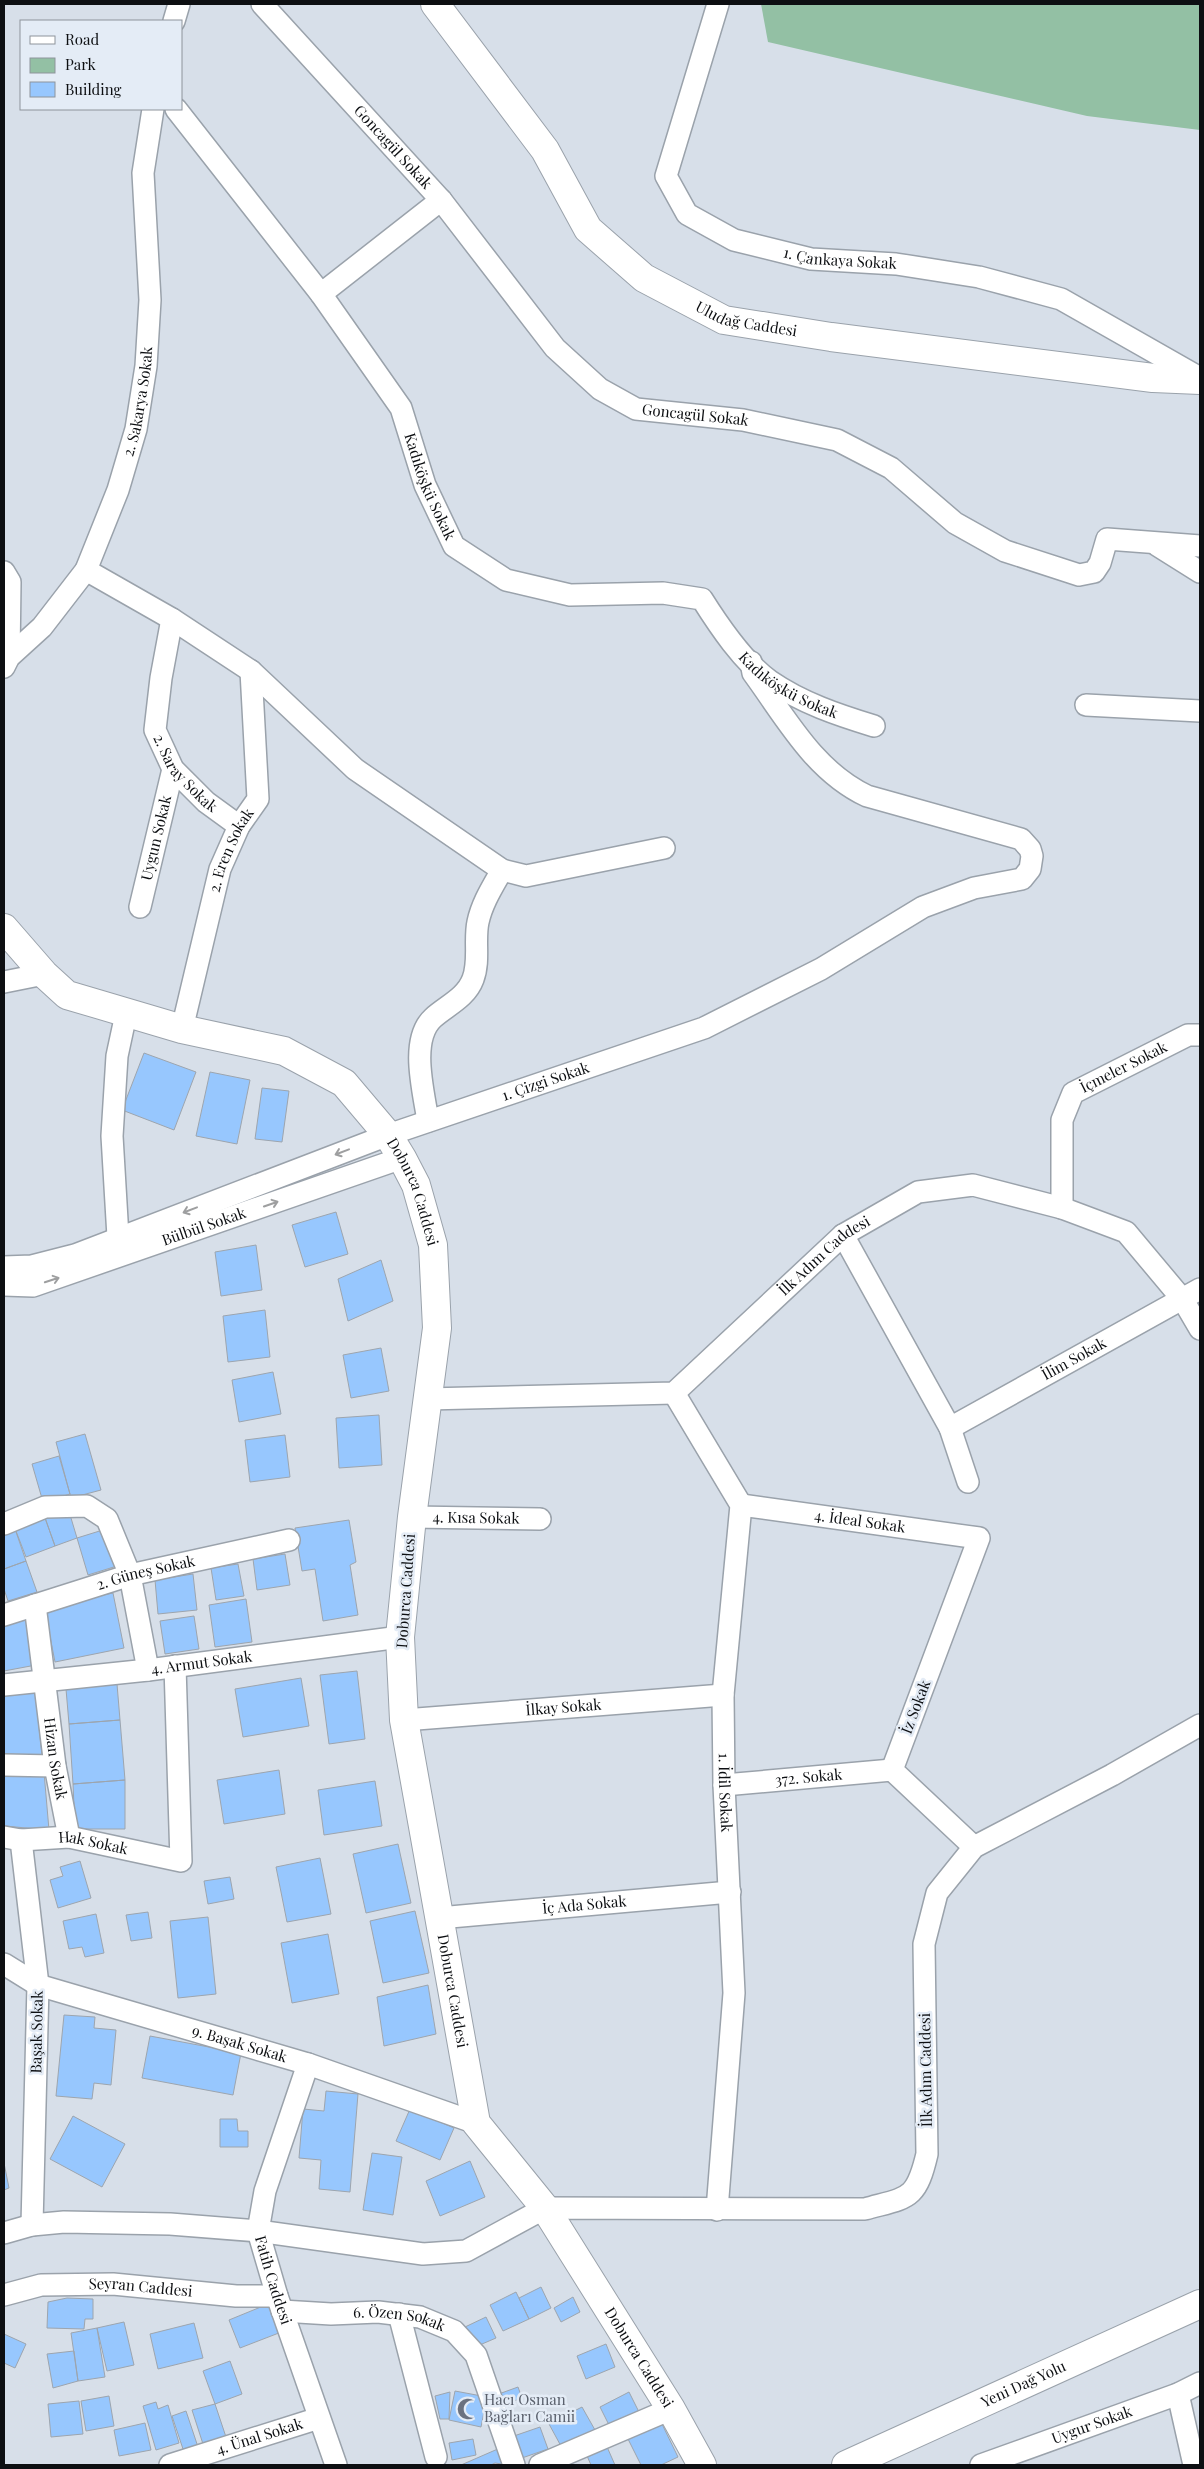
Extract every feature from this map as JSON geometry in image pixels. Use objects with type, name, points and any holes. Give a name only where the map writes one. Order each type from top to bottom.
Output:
[{"type":"main road","name":"Uludağ Caddesi","points":[[435,4],[545,150],[588,229],[644,278],[724,320],[841,338],[1153,378],[1200,379]]},
{"type":"main road","name":"Doburca Caddesi","points":[[4,928],[44,974],[67,995],[182,1029],[284,1051],[344,1083],[388,1135],[416,1185],[433,1246],[437,1328],[412,1517],[400,1637],[404,1720],[476,2123],[545,2208],[671,2409],[702,2465]]},
{"type":"main road","name":"Yeni Dağ Yolu","points":[[846,2465],[1200,2304]]},
{"type":"street","points":[[174,20],[179,4]]},
{"type":"street","name":"Goncagül Sokak","points":[[262,4],[441,200],[556,348],[600,389],[636,409],[743,420],[837,440],[891,468],[955,523],[1006,551],[1080,575],[1094,572],[1100,563],[1107,539],[1200,546]]},
{"type":"street","name":"1. Çankaya Sokak","points":[[718,4],[666,176],[687,214],[734,240],[811,259],[896,264],[979,277],[1061,299],[1200,379]]},
{"type":"street","name":"2. Sakarya Sokak","points":[[6,662],[42,627],[86,570],[118,490],[136,429],[146,366],[150,300],[143,173],[153,110]]},
{"type":"street","name":"Kadıköşkü Sokak","points":[[177,110],[321,294],[401,408],[424,485],[454,546],[506,580],[570,595],[663,593],[702,599],[726,636],[769,680],[826,711],[874,726]]},
{"type":"street","points":[[321,294],[441,200]]},
{"type":"street","name":"Goncagül Sokak","points":[[1154,544],[1200,572]]},
{"type":"street","points":[[86,570],[172,620],[251,671],[356,770],[502,870],[526,876],[664,848]]},
{"type":"street","points":[[4,572],[10,582],[6,662]]},
{"type":"street","name":"2. Saray Sokak","points":[[172,620],[161,678],[155,730],[172,769],[206,802],[239,826]]},
{"type":"street","name":"1. Çizgi Sokak","points":[[388,1135],[704,1028],[821,969],[923,907],[974,888],[1016,882],[1027,875],[1032,863],[1030,849],[1021,839],[867,796],[850,788],[815,759],[753,673],[751,662]]},
{"type":"street","name":"2. Eren Sokak","points":[[182,1029],[220,868],[239,826],[258,799],[251,671]]},
{"type":"street","points":[[1086,705],[1200,712]]},
{"type":"street","name":"Uygun Sokak","points":[[140,907],[172,769]]},
{"type":"street","points":[[428,1121],[420,1068],[420,1040],[432,1019],[454,1004],[473,979],[478,922],[486,899],[502,870]]},
{"type":"street","points":[[4,982],[44,974]]},
{"type":"street","points":[[122,1246],[112,1136],[117,1056],[126,1014]]},
{"type":"street","name":"İçmeler Sokak","points":[[1062,1208],[1062,1120],[1073,1094],[1188,1035],[1200,1035]]},
{"type":"street","name":"Bülbül Sokak","points":[[4,1285],[33,1286],[122,1246],[388,1135]]},
{"type":"street","name":"Bülbül Sokak","points":[[4,1267],[32,1266],[122,1246],[402,1158]]},
{"type":"street","name":"İlk Adım Caddesi","points":[[674,1393],[843,1235],[918,1192],[973,1185],[1062,1208],[1126,1232],[1192,1295],[1200,1329]]},
{"type":"street","points":[[843,1235],[950,1428],[968,1482]]},
{"type":"street","name":"İlim Sokak","points":[[950,1428],[1192,1295]]},
{"type":"street","points":[[428,1399],[674,1393],[741,1505]]},
{"type":"street","name":"4. İdeal Sokak","points":[[741,1505],[979,1538]]},
{"type":"street","name":"1. İdil Sokak","points":[[717,2210],[734,1992],[724,1785],[723,1695],[741,1505]]},
{"type":"street","points":[[4,1524],[45,1507],[87,1506],[107,1520],[130,1575],[148,1670]]},
{"type":"street","name":"4. Kısa Sokak","points":[[412,1517],[540,1519]]},
{"type":"street","name":"İz Sokak","points":[[892,1770],[979,1538]]},
{"type":"street","name":"2. Güneş Sokak","points":[[4,1615],[130,1575],[289,1540]]},
{"type":"street","name":"Hizan Sokak","points":[[35,1605],[46,1680],[55,1766],[69,1837]]},
{"type":"street","name":"4. Armut Sokak","points":[[4,1685],[148,1670],[400,1637]]},
{"type":"street","name":"Hak Sokak","points":[[12,1838],[69,1837],[181,1861],[175,1666]]},
{"type":"street","name":"İlkay Sokak","points":[[404,1720],[723,1695]]},
{"type":"street","name":"İlk Adım Caddesi","points":[[545,2208],[865,2210],[906,2197],[921,2180],[927,2154],[924,1944],[937,1893],[974,1847],[1112,1775],[1200,1725]]},
{"type":"street","points":[[4,1765],[55,1766]]},
{"type":"street","points":[[892,1770],[974,1847]]},
{"type":"street","name":"372. Sokak","points":[[724,1785],[892,1770]]},
{"type":"street","name":"Başak Sokak","points":[[12,1838],[38,1985],[32,2225]]},
{"type":"street","name":"İç Ada Sokak","points":[[439,1918],[730,1892]]},
{"type":"street","name":"9. Başak Sokak","points":[[4,1964],[38,1985],[308,2064],[476,2123]]},
{"type":"street","name":"Fatih Caddesi","points":[[308,2064],[265,2191],[258,2232],[280,2303],[336,2465]]},
{"type":"street","points":[[4,2233],[32,2225],[64,2222],[170,2224],[258,2232],[423,2254],[466,2251],[545,2208]]},
{"type":"street","name":"Seyran Caddesi","points":[[4,2295],[40,2285],[113,2284],[236,2296],[280,2303]]},
{"type":"street","name":"6. Özen Sokak","points":[[280,2303],[331,2314],[378,2312],[420,2317],[454,2331],[476,2355],[514,2465]]},
{"type":"street","points":[[400,2314],[436,2457]]},
{"type":"street","name":"Uygur Sokak","points":[[981,2465],[1178,2394],[1200,2383]]},
{"type":"street","points":[[1178,2394],[1194,2465]]},
{"type":"street","points":[[540,2465],[671,2409]]},
{"type":"street","name":"4. Ünal Sokak","points":[[170,2465],[319,2418]]},
{"type":"green space","points":[[761,4],[1200,4],[1200,130],[1087,116],[768,42]]},
{"type":"building","points":[[144,1053],[196,1072],[174,1130],[122,1110]]},
{"type":"building","points":[[210,1072],[250,1080],[237,1144],[196,1136]]},
{"type":"building","points":[[262,1088],[289,1091],[282,1142],[255,1139]]},
{"type":"building","points":[[336,1212],[348,1254],[305,1267],[292,1225]]},
{"type":"building","points":[[256,1245],[262,1290],[221,1296],[215,1252]]},
{"type":"building","points":[[381,1260],[393,1301],[348,1321],[338,1279]]},
{"type":"building","points":[[265,1310],[270,1357],[228,1362],[223,1316]]},
{"type":"building","points":[[381,1348],[389,1391],[351,1398],[343,1355]]},
{"type":"building","points":[[273,1372],[281,1414],[239,1422],[232,1380]]},
{"type":"building","points":[[379,1415],[382,1465],[339,1468],[336,1418]]},
{"type":"building","points":[[85,1434],[101,1490],[71,1498],[56,1442]]},
{"type":"building","points":[[285,1435],[290,1477],[250,1482],[245,1440]]},
{"type":"building","points":[[59,1456],[70,1494],[43,1502],[32,1464]]},
{"type":"building","points":[[68,1508],[77,1538],[55,1546],[44,1515]]},
{"type":"building","points":[[44,1515],[55,1546],[26,1557],[14,1526]]},
{"type":"building","points":[[349,1520],[356,1562],[350,1565],[358,1615],[323,1621],[315,1569],[302,1571],[295,1528]]},
{"type":"building","points":[[14,1526],[26,1561],[4,1569],[4,1530]]},
{"type":"building","points":[[106,1529],[117,1566],[88,1575],[77,1538]]},
{"type":"building","points":[[285,1554],[290,1585],[257,1590],[253,1559]]},
{"type":"building","points":[[26,1561],[37,1592],[8,1601],[4,1589],[4,1569]]},
{"type":"building","points":[[238,1564],[244,1596],[216,1600],[211,1568]]},
{"type":"building","points":[[193,1574],[197,1610],[158,1614],[155,1580]]},
{"type":"building","points":[[113,1593],[124,1648],[55,1662],[44,1606]]},
{"type":"building","points":[[246,1599],[252,1642],[215,1647],[209,1605]]},
{"type":"building","points":[[194,1616],[199,1649],[165,1654],[160,1621]]},
{"type":"building","points":[[28,1618],[36,1665],[4,1671],[4,1622]]},
{"type":"building","points":[[357,1671],[365,1739],[329,1744],[320,1675]]},
{"type":"building","points":[[301,1678],[309,1726],[243,1737],[235,1689]]},
{"type":"building","points":[[117,1684],[120,1720],[69,1724],[66,1689]]},
{"type":"building","points":[[35,1689],[42,1755],[4,1756],[4,1693]]},
{"type":"building","points":[[120,1720],[125,1780],[73,1784],[69,1724]]},
{"type":"building","points":[[279,1770],[285,1814],[224,1824],[217,1780]]},
{"type":"building","points":[[4,1772],[44,1772],[49,1830],[4,1826]]},
{"type":"building","points":[[125,1780],[125,1829],[75,1829],[73,1784]]},
{"type":"building","points":[[375,1781],[382,1826],[324,1835],[318,1790]]},
{"type":"building","points":[[398,1844],[411,1903],[366,1913],[353,1854]]},
{"type":"building","points":[[320,1858],[331,1914],[287,1922],[276,1867]]},
{"type":"building","points":[[80,1861],[91,1898],[58,1908],[50,1880],[63,1876],[60,1867]]},
{"type":"building","points":[[230,1877],[234,1899],[208,1904],[204,1881]]},
{"type":"building","points":[[415,1911],[429,1973],[383,1983],[370,1921]]},
{"type":"building","points":[[148,1912],[152,1938],[131,1941],[126,1915]]},
{"type":"building","points":[[96,1914],[104,1953],[85,1957],[82,1947],[69,1949],[63,1921]]},
{"type":"building","points":[[208,1917],[216,1994],[178,1998],[170,1921]]},
{"type":"building","points":[[328,1934],[339,1994],[292,2003],[281,1943]]},
{"type":"building","points":[[428,1985],[436,2034],[384,2046],[377,1997]]},
{"type":"building","points":[[64,2015],[95,2017],[94,2028],[116,2030],[111,2085],[94,2083],[92,2099],[56,2096]]},
{"type":"building","points":[[150,2036],[241,2053],[233,2095],[142,2078]]},
{"type":"building","points":[[326,2091],[358,2094],[350,2192],[319,2189],[321,2160],[299,2158],[303,2109],[324,2111]]},
{"type":"building","points":[[410,2109],[454,2128],[440,2160],[396,2141]]},
{"type":"building","points":[[73,2116],[125,2144],[102,2187],[50,2159]]},
{"type":"building","points":[[220,2119],[237,2119],[238,2131],[248,2131],[248,2147],[220,2147]]},
{"type":"building","points":[[372,2153],[402,2157],[393,2215],[363,2210]]},
{"type":"building","points":[[470,2161],[485,2197],[440,2216],[426,2181]]},
{"type":"building","points":[[4,2163],[9,2188],[4,2190]]},
{"type":"building","points":[[541,2287],[551,2308],[529,2319],[519,2298]]},
{"type":"building","points":[[516,2292],[529,2319],[503,2331],[490,2305]]},
{"type":"building","points":[[573,2297],[580,2312],[561,2322],[554,2308]]},
{"type":"building","points":[[67,2298],[93,2299],[93,2319],[85,2319],[84,2329],[47,2328],[48,2302]]},
{"type":"building","points":[[273,2302],[284,2331],[240,2348],[229,2320]]},
{"type":"building","points":[[486,2317],[496,2338],[475,2347],[465,2327]]},
{"type":"building","points":[[124,2322],[134,2365],[107,2371],[97,2328]]},
{"type":"building","points":[[194,2323],[203,2358],[158,2369],[150,2334]]},
{"type":"building","points":[[97,2328],[105,2377],[78,2381],[71,2333]]},
{"type":"building","points":[[4,2334],[26,2344],[15,2368],[4,2363]]},
{"type":"building","points":[[606,2344],[615,2367],[586,2379],[577,2356]]},
{"type":"building","points":[[74,2351],[78,2381],[53,2388],[47,2354]]},
{"type":"building","points":[[230,2361],[242,2394],[215,2404],[203,2371]]},
{"type":"building","points":[[518,2387],[522,2398],[500,2406],[496,2395]]},
{"type":"building","name":"Hacı Osman Bağları Camii","points":[[455,2391],[487,2397],[481,2427],[449,2420]]},
{"type":"building","points":[[450,2392],[449,2419],[440,2419],[435,2396]]},
{"type":"building","points":[[629,2392],[639,2412],[610,2427],[600,2407]]},
{"type":"building","points":[[109,2396],[114,2426],[86,2431],[81,2401]]},
{"type":"building","points":[[79,2401],[83,2434],[51,2437],[48,2404]]},
{"type":"building","points":[[156,2402],[158,2409],[168,2405],[179,2443],[156,2450],[143,2406]]},
{"type":"building","points":[[215,2404],[226,2437],[203,2444],[192,2410]]},
{"type":"building","points":[[582,2407],[595,2430],[562,2448],[549,2424]]},
{"type":"building","points":[[186,2411],[198,2447],[184,2452],[172,2416]]},
{"type":"building","points":[[661,2422],[678,2457],[661,2465],[641,2465],[628,2439]]},
{"type":"building","points":[[145,2423],[151,2450],[119,2456],[114,2430]]},
{"type":"building","points":[[540,2427],[548,2449],[519,2459],[511,2437]]},
{"type":"building","points":[[473,2439],[476,2455],[452,2460],[449,2443]]},
{"type":"building","points":[[604,2440],[615,2465],[591,2465],[584,2449]]},
{"type":"building","points":[[500,2448],[508,2465],[495,2463],[491,2465],[461,2465]]},
{"type":"place","name":"Hacı Osman Bağları Camii","points":[[468,2409]]}]
